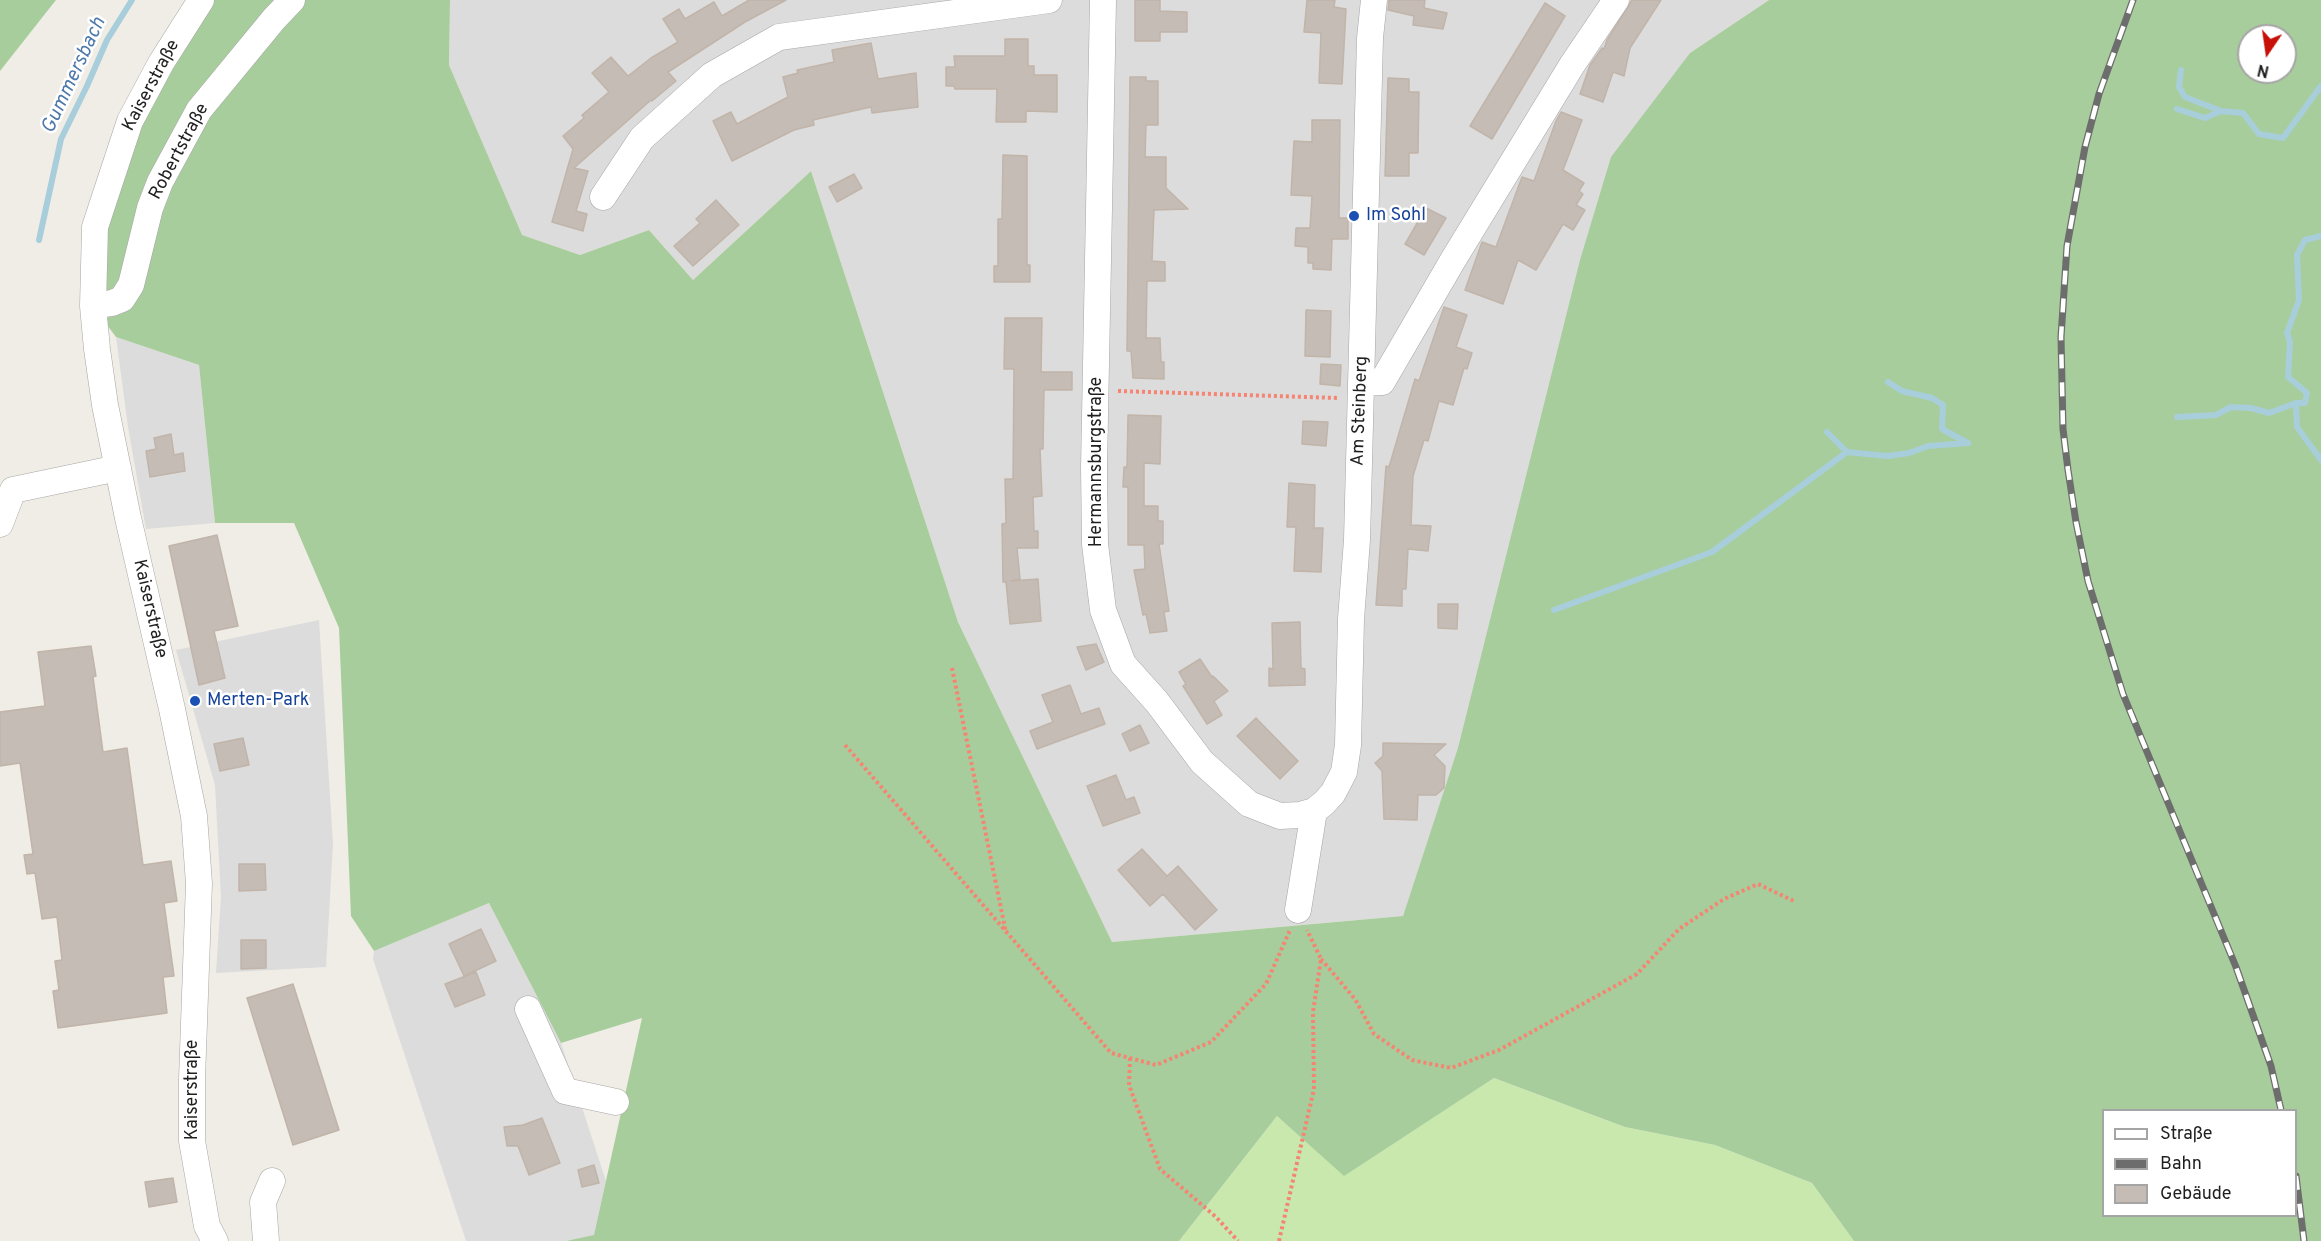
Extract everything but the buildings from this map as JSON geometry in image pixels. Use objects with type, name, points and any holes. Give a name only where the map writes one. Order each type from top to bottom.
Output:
[{"type":"street","name":"Kaiserstraße","points":[[201,0],[160,63],[130,121],[95,227],[93,306],[105,405],[194,816],[199,883],[192,1141],[205,1216],[214,1241]]},
{"type":"street","name":"Robertstraße","points":[[93,306],[122,299],[131,285],[150,208],[160,182],[199,110],[292,0]]},
{"type":"street","points":[[603,197],[642,138],[712,75],[779,37],[1048,0]]},
{"type":"street","name":"Hermannsburgstraße","points":[[1103,0],[1094,468],[1095,544],[1103,610],[1123,664],[1156,702],[1202,762],[1249,804],[1280,816],[1300,815],[1314,811]]},
{"type":"street","name":"Am Steinberg","points":[[1314,811],[1334,793],[1344,772],[1348,745],[1351,619],[1357,540],[1370,38],[1374,0]]},
{"type":"street","points":[[1361,391],[1382,382],[1459,250],[1572,65],[1616,0]]},
{"type":"street","points":[[0,524],[13,490],[118,468]]},
{"type":"street","points":[[1298,910],[1314,811]]},
{"type":"street","points":[[528,1009],[566,1091],[616,1102]]},
{"type":"street","points":[[266,1241],[263,1202],[272,1181]]},
{"type":"path","points":[[1096,390],[1361,391]]},
{"type":"path","points":[[952,668],[1006,934]]},
{"type":"path","points":[[845,745],[1111,1053],[1156,1065],[1211,1042],[1266,984],[1298,910]]},
{"type":"path","points":[[1298,910],[1321,959],[1355,999],[1374,1034],[1412,1060],[1451,1068],[1499,1050],[1637,975],[1679,929],[1724,899],[1758,884],[1796,902]]},
{"type":"path","points":[[1279,1241],[1314,1089],[1313,1012],[1321,959]]},
{"type":"path","points":[[1130,1058],[1129,1085],[1160,1169],[1216,1217],[1238,1241]]},
{"type":"shaded area","points":[[450,0],[1769,0],[1690,53],[1403,916],[1112,942],[958,622],[811,171],[693,280],[649,230],[580,255],[521,235],[449,65]]},
{"type":"shaded area","points":[[116,337],[199,365],[215,523],[146,529],[128,427]]},
{"type":"shaded area","points":[[319,620],[333,844],[326,967],[216,973],[221,897],[215,785],[176,650]]},
{"type":"shaded area","points":[[489,903],[561,1043],[606,1181],[594,1236],[566,1241],[466,1241],[373,959],[374,951]]},
{"type":"green space","points":[[0,0],[56,0],[0,71]]},
{"type":"green space","points":[[201,0],[450,0],[449,65],[522,235],[580,255],[649,230],[693,280],[811,171],[958,622],[1112,942],[1403,916],[1458,748],[1580,260],[1611,157],[1690,53],[1769,0],[2321,0],[2321,1241],[1854,1241],[1812,1183],[1715,1145],[1625,1127],[1494,1078],[1344,1176],[1277,1116],[1179,1241],[566,1241],[594,1235],[642,1018],[561,1043],[489,903],[374,951],[351,916],[339,628],[294,523],[215,523],[199,365],[116,337],[93,306],[115,167]]},
{"type":"green space","points":[[1494,1078],[1625,1127],[1715,1145],[1812,1183],[1854,1241],[1179,1241],[1277,1116],[1344,1175]]},
{"type":"waterway","name":"Gummersbach","points":[[39,240],[61,139],[107,40],[132,0]]},
{"type":"waterway","points":[[2181,70],[2179,87],[2185,97],[2221,111]]},
{"type":"waterway","points":[[2177,109],[2205,118],[2221,111],[2243,113],[2259,134],[2283,138],[2321,86]]},
{"type":"waterway","points":[[2321,236],[2305,240],[2297,255],[2299,300],[2287,333],[2290,342],[2288,377],[2307,393],[2305,403],[2296,403],[2297,427],[2321,460]]},
{"type":"waterway","points":[[1888,382],[1902,391],[1932,398],[1943,405],[1942,429],[1968,443]]},
{"type":"waterway","points":[[2177,417],[2216,415],[2231,407],[2251,408],[2269,413],[2296,403]]},
{"type":"waterway","points":[[1827,432],[1847,452]]},
{"type":"waterway","points":[[1554,610],[1712,552],[1847,452],[1887,456],[1909,453],[1928,446],[1968,443]]},
{"type":"railway","points":[[2133,0],[2099,94],[2085,147],[2067,246],[2061,337],[2063,429],[2068,470],[2088,581],[2123,694],[2236,967],[2271,1066],[2281,1109]]},
{"type":"railway","points":[[2297,1184],[2304,1241]]},
{"type":"place","name":"Im Sohl","points":[[1354,216]]},
{"type":"place","name":"Merten-Park","points":[[195,701]]}]
